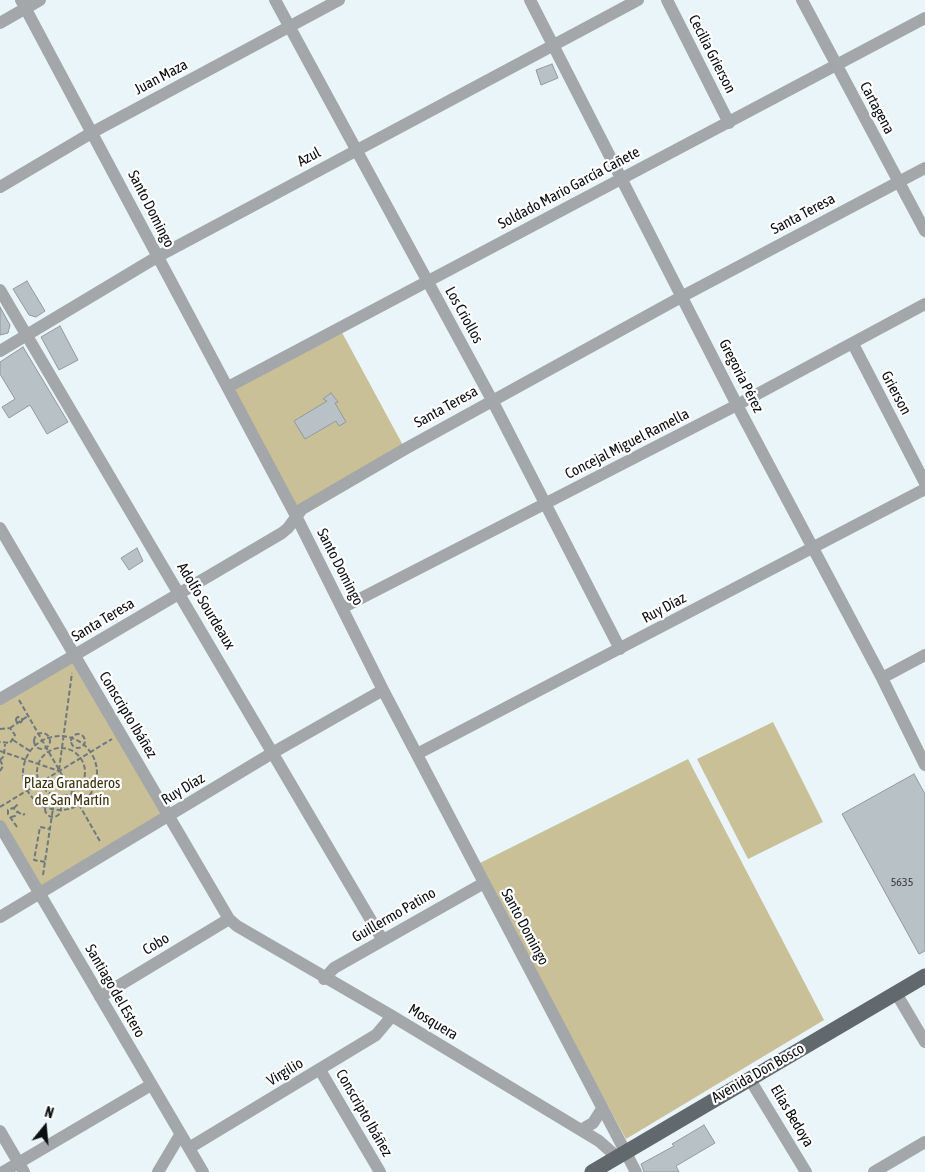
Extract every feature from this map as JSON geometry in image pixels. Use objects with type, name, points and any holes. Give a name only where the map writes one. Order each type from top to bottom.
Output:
[{"type":"main road","name":"Avenida Don Bosco","points":[[592,1172],[925,976]]},
{"type":"street","points":[[0,23],[23,4],[40,0]]},
{"type":"street","name":"Los Criollos","points":[[275,0],[492,400],[620,649]]},
{"type":"street","name":"Juan Maza","points":[[0,186],[93,132],[339,0]]},
{"type":"street","name":"Gregoria Pérez","points":[[530,0],[683,296],[737,405],[882,678],[925,765]]},
{"type":"street","name":"Azul","points":[[0,351],[157,257],[638,0]]},
{"type":"street","name":"Cecilia Grierson","points":[[667,0],[729,123]]},
{"type":"street","name":"Cartagena","points":[[802,0],[925,231]]},
{"type":"street","name":"Santo Domingo","points":[[23,4],[93,132],[157,257],[296,516],[383,690],[602,1109],[621,1155],[636,1172]]},
{"type":"street","name":"Soldado Mario García Cañete","points":[[228,387],[925,18]]},
{"type":"street","name":"Santa Teresa","points":[[6,700],[74,656],[282,533],[308,505],[492,400],[925,168]]},
{"type":"street","name":"Adolfo Sourdeaux","points":[[0,290],[274,752],[382,939]]},
{"type":"street","name":"Concejal Miguel Ramella","points":[[342,608],[546,505],[853,344],[925,304]]},
{"type":"street","name":"Grierson","points":[[853,344],[925,483]]},
{"type":"street","name":"Ruy Díaz","points":[[417,754],[925,489]]},
{"type":"street","name":"Conscripto Ibáñez","points":[[0,528],[229,919]]},
{"type":"street","points":[[882,678],[925,655]]},
{"type":"street","name":"Ruy Díaz","points":[[0,917],[274,752],[383,690]]},
{"type":"street","name":"Santiago del Estero","points":[[0,826],[203,1172]]},
{"type":"street","name":"Guillermo Patino","points":[[324,979],[334,968],[382,939],[484,883]]},
{"type":"street","name":"Mosquera","points":[[229,919],[237,926],[324,979],[392,1016],[621,1155]]},
{"type":"street","name":"Cobo","points":[[100,996],[229,919]]},
{"type":"street","points":[[896,993],[925,1042]]},
{"type":"street","name":"Virgilio","points":[[189,1148],[320,1070],[376,1034],[392,1016]]},
{"type":"street","name":"Conscripto Ibáñez","points":[[320,1070],[380,1172]]},
{"type":"street","name":"Elías Bedoya","points":[[750,1078],[806,1172]]},
{"type":"street","points":[[3,1172],[21,1167],[151,1085]]},
{"type":"street","points":[[581,1130],[594,1123],[602,1109]]},
{"type":"street","points":[[0,1132],[21,1167]]},
{"type":"street","points":[[158,1172],[180,1135]]},
{"type":"street","points":[[874,1172],[925,1142]]},
{"type":"path","points":[[59,771],[74,656]]},
{"type":"path","points":[[6,700],[18,698],[107,853]]},
{"type":"path","points":[[10,728],[16,722],[28,716]]},
{"type":"path","points":[[0,729],[10,728],[14,732],[13,740]]},
{"type":"path","points":[[35,746],[40,749],[47,750],[62,748],[76,752],[85,774],[83,781],[72,793],[55,795],[43,789],[39,783],[37,777],[38,764],[47,750],[50,744],[49,738],[44,734],[38,734]]},
{"type":"path","points":[[35,746],[34,739],[38,734]]},
{"type":"path","points":[[0,807],[120,734]]},
{"type":"path","points":[[72,738],[75,735],[82,735],[85,741],[84,745]]},
{"type":"path","points":[[63,736],[72,738],[84,745],[90,752],[96,765],[96,777],[93,788],[86,798],[78,804],[61,809],[53,809],[34,800],[27,790],[23,775],[26,760],[30,751],[35,746],[49,738],[63,736]]},
{"type":"path","points":[[72,738],[72,745],[76,748],[84,745]]},
{"type":"path","points":[[0,742],[5,744],[13,740]]},
{"type":"path","points":[[13,740],[30,751]]},
{"type":"path","points":[[0,771],[3,766],[0,760],[5,744]]},
{"type":"path","points":[[0,751],[59,771]]},
{"type":"path","points":[[43,877],[55,795]]},
{"type":"path","points":[[54,801],[59,804],[61,809],[58,815],[52,816],[46,813],[48,802],[54,801]]},
{"type":"path","points":[[16,825],[7,812],[10,808],[15,807],[17,812],[21,813]]},
{"type":"path","points":[[11,817],[15,816],[17,812]]},
{"type":"path","points":[[45,862],[34,860],[40,827],[50,829]]},
{"type":"green space","points":[[339,327],[405,449],[296,516],[228,387]]},
{"type":"green space","name":"Plaza Granaderos de San Martín","points":[[74,656],[169,816],[39,893],[0,826],[0,699]]},
{"type":"green space","points":[[773,722],[823,822],[748,859],[697,759]]},
{"type":"green space","points":[[688,759],[824,1020],[626,1139],[476,865]]},
{"type":"building","points":[[552,64],[558,78],[541,85],[536,70]]},
{"type":"building","points":[[27,281],[45,311],[36,317],[29,315],[13,289]]},
{"type":"building","points":[[0,307],[10,325],[8,333],[0,335]]},
{"type":"building","points":[[60,326],[78,360],[59,370],[41,337]]},
{"type":"building","points":[[23,347],[68,422],[47,434],[30,405],[9,418],[2,407],[15,399],[0,374],[0,362]]},
{"type":"building","points":[[331,393],[338,402],[335,403],[346,422],[339,426],[336,421],[305,439],[294,421],[327,401],[323,399]]},
{"type":"building","points":[[137,548],[143,561],[129,570],[121,558]]},
{"type":"building","points":[[914,774],[925,794],[925,951],[919,954],[842,814]]},
{"type":"building","points":[[704,1125],[715,1143],[676,1166],[679,1172],[644,1172],[641,1164],[674,1146],[672,1144]]}]
